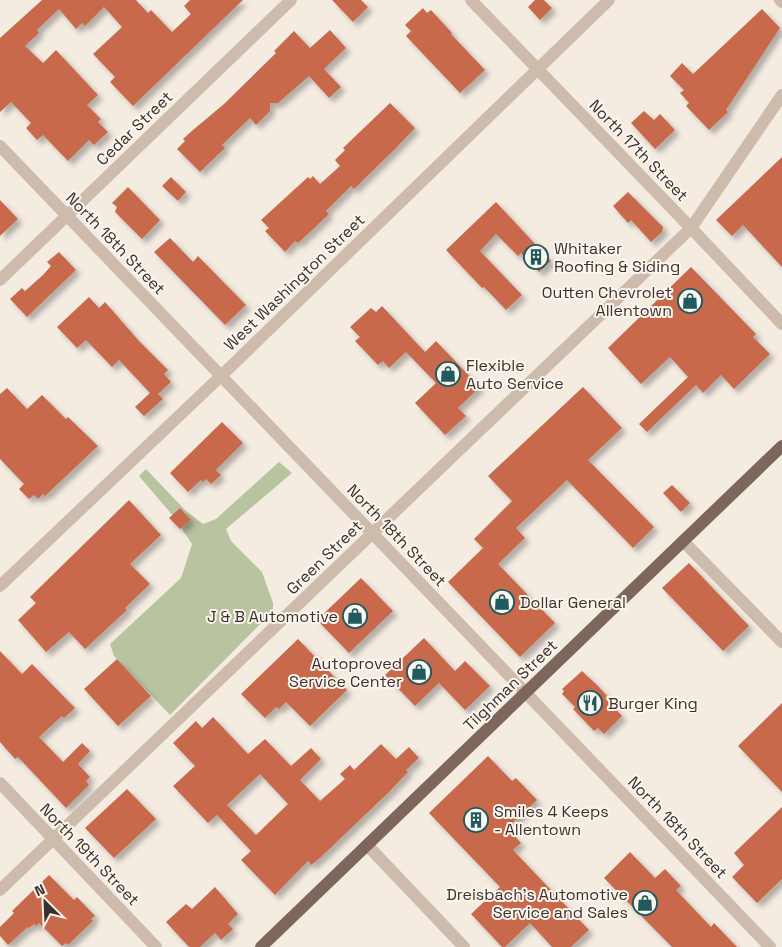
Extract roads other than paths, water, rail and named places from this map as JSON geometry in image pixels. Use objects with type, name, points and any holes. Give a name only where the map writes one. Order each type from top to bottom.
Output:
[{"type":"main road","name":"Tilghman Street","points":[[261,947],[782,446]]},
{"type":"street","name":"Cedar Street","points":[[0,280],[291,0]]},
{"type":"street","name":"North 17th Street","points":[[471,0],[782,324]]},
{"type":"street","name":"West Washington Street","points":[[0,586],[222,375],[609,0]]},
{"type":"street","name":"Green Street","points":[[0,890],[691,228],[782,95]]},
{"type":"street","name":"North 18th Street","points":[[0,146],[770,947]]},
{"type":"street","points":[[683,540],[782,642]]},
{"type":"street","name":"North 19th Street","points":[[0,783],[156,947]]},
{"type":"street","points":[[367,845],[464,947]]},
{"type":"place","name":"Whitaker Roofing & Siding","points":[[536,257]]},
{"type":"place","name":"Outten Chevrolet Allentown","points":[[690,301]]},
{"type":"place","name":"Flexible Auto Service","points":[[448,374]]},
{"type":"place","name":"Dollar General","points":[[502,602]]},
{"type":"place","name":"J & B Automotive","points":[[355,616]]},
{"type":"place","name":"Autoproved Service Center","points":[[419,672]]},
{"type":"place","name":"Burger King","points":[[590,703]]},
{"type":"place","name":"Smiles 4 Keeps - Allentown","points":[[476,820]]},
{"type":"place","name":"Dreisbach's Automotive Service and Sales","points":[[645,903]]}]
